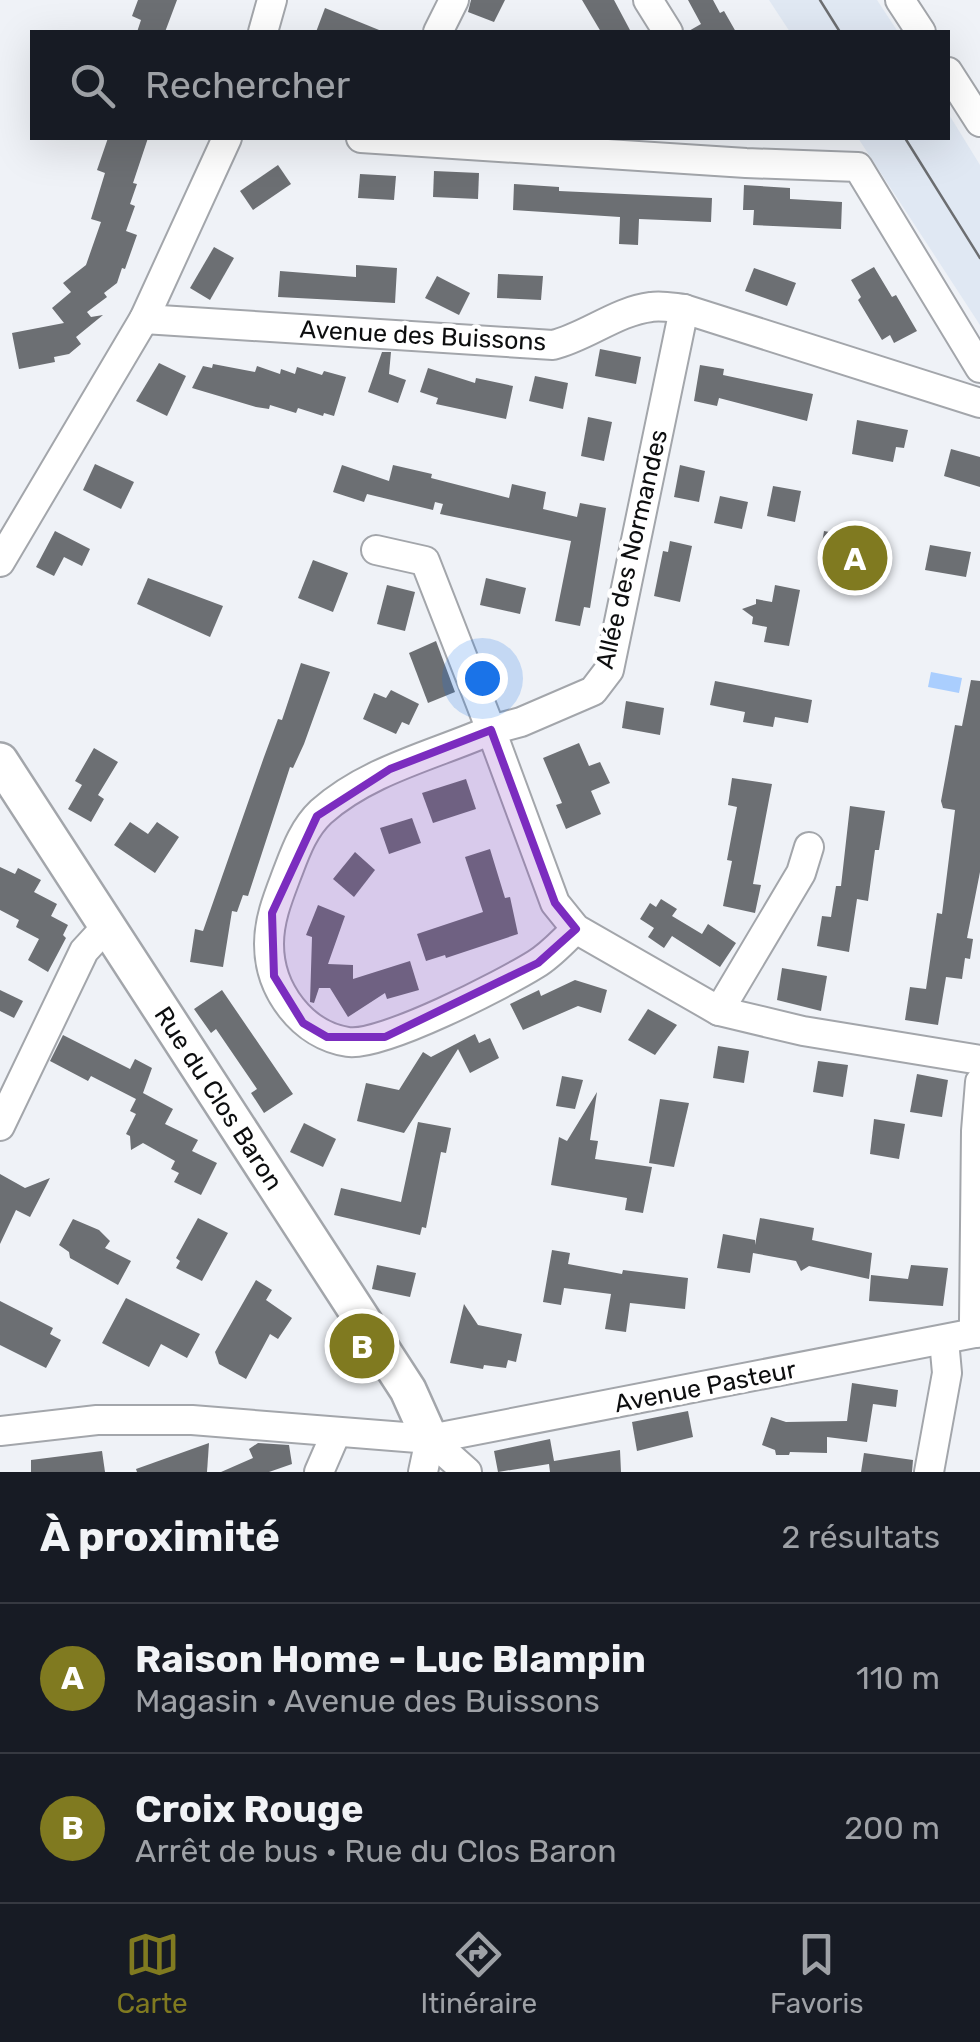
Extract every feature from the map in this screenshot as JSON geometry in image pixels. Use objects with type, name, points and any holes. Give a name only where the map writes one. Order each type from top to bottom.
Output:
[{"type":"street","points":[[264,30],[272,0]]},
{"type":"street","points":[[439,30],[454,0]]},
{"type":"street","points":[[648,0],[667,30]]},
{"type":"street","points":[[900,0],[920,30]]},
{"type":"street","points":[[950,75],[980,122]]},
{"type":"street","points":[[0,562],[144,319],[226,140]]},
{"type":"street","points":[[415,140],[746,164],[858,167],[980,368]]},
{"type":"street","points":[[732,140],[746,164]]},
{"type":"street","name":"Avenue des Buissons","points":[[144,319],[552,345],[578,339],[652,306],[684,309],[980,403]]},
{"type":"street","name":"Allée des Normandes","points":[[491,730],[521,722],[593,691],[609,670],[684,309]]},
{"type":"street","points":[[376,550],[425,561],[555,903],[576,929],[719,1011],[803,1031],[980,1060]]},
{"type":"street","points":[[491,730],[390,770],[344,794],[317,816],[298,844],[272,913],[269,945],[274,976],[303,1023],[328,1037],[352,1043],[385,1037],[425,1021],[538,964],[576,929]]},
{"type":"street","name":"Rue du Clos Baron","points":[[0,760],[408,1390],[426,1456]]},
{"type":"street","points":[[719,1011],[801,873],[809,846]]},
{"type":"street","points":[[0,1126],[84,951],[107,926]]},
{"type":"street","points":[[978,1332],[976,1131],[980,1082]]},
{"type":"street","name":"Avenue Pasteur","points":[[0,1431],[97,1420],[192,1420],[336,1433],[426,1456],[978,1332]]},
{"type":"street","points":[[929,1472],[947,1374],[944,1340]]},
{"type":"street","points":[[319,1472],[336,1433]]},
{"type":"street","points":[[426,1456],[467,1472]]},
{"type":"highlighted area","points":[[491,730],[555,903],[576,929],[538,963],[385,1037],[327,1037],[303,1023],[274,976],[272,913],[317,816],[390,769]]},
{"type":"shaded area","points":[[769,0],[877,0],[897,30],[789,30]]},
{"type":"shaded area","points":[[950,116],[980,165],[980,325],[859,140],[950,140]]},
{"type":"water","points":[[931,672],[962,678],[959,693],[928,687]]},
{"type":"building","points":[[138,0],[177,0],[166,30],[138,30],[141,20],[132,16]]},
{"type":"building","points":[[471,0],[505,0],[494,22],[468,12]]},
{"type":"building","points":[[582,0],[614,0],[630,30],[600,30]]},
{"type":"building","points":[[688,0],[713,0],[735,30],[690,30],[701,24]]},
{"type":"building","points":[[325,8],[379,30],[317,30]]},
{"type":"building","points":[[107,140],[147,140],[133,183],[137,184],[130,204],[135,206],[126,231],[137,235],[125,269],[122,268],[117,283],[104,293],[107,297],[87,312],[91,317],[103,315],[76,337],[81,344],[69,354],[54,357],[55,362],[19,369],[12,333],[64,323],[52,308],[71,292],[63,283],[86,265],[101,222],[91,219],[105,173],[97,170]]},
{"type":"building","points":[[278,165],[291,184],[253,210],[240,191]]},
{"type":"building","points":[[434,171],[479,173],[478,199],[433,197]]},
{"type":"building","points":[[360,174],[396,176],[394,200],[358,198]]},
{"type":"building","points":[[514,184],[559,187],[559,191],[712,198],[711,222],[639,219],[638,245],[619,244],[620,217],[513,210]]},
{"type":"building","points":[[744,185],[790,188],[790,199],[842,202],[841,229],[753,225],[754,210],[743,210]]},
{"type":"building","points":[[214,247],[234,258],[210,300],[190,288]]},
{"type":"building","points":[[356,265],[397,268],[395,303],[278,297],[280,271],[356,277]]},
{"type":"building","points":[[874,267],[917,331],[894,343],[890,335],[882,340],[851,280]]},
{"type":"building","points":[[754,268],[796,283],[787,306],[745,291]]},
{"type":"building","points":[[498,274],[543,276],[541,300],[497,298]]},
{"type":"building","points":[[437,276],[470,293],[459,315],[425,298]]},
{"type":"building","points":[[600,349],[641,357],[636,384],[595,376]]},
{"type":"building","points":[[382,352],[391,352],[389,374],[406,380],[398,403],[368,392]]},
{"type":"building","points":[[159,363],[186,376],[167,416],[136,401]]},
{"type":"building","points":[[213,364],[255,372],[257,366],[280,374],[281,369],[295,374],[297,367],[346,377],[334,416],[323,416],[298,408],[296,413],[270,405],[269,409],[256,407],[192,388],[203,366],[212,368]]},
{"type":"building","points":[[700,365],[724,369],[723,375],[813,394],[807,421],[719,398],[717,406],[694,401]]},
{"type":"building","points":[[428,368],[475,383],[476,378],[513,386],[506,419],[436,404],[438,398],[420,392]]},
{"type":"building","points":[[535,376],[568,383],[563,409],[529,401]]},
{"type":"building","points":[[588,417],[612,422],[604,461],[581,456]]},
{"type":"building","points":[[857,420],[908,430],[904,448],[896,447],[893,462],[852,454]]},
{"type":"building","points":[[951,449],[980,457],[980,487],[944,476]]},
{"type":"building","points":[[95,464],[134,482],[121,509],[83,490]]},
{"type":"building","points":[[342,465],[389,481],[393,465],[509,498],[512,484],[546,492],[543,509],[577,517],[580,503],[606,508],[590,608],[584,607],[580,626],[555,621],[571,541],[440,514],[443,504],[435,502],[433,510],[367,494],[364,502],[333,492]]},
{"type":"building","points":[[680,465],[705,471],[699,502],[674,497]]},
{"type":"building","points":[[773,486],[801,491],[795,522],[767,516]]},
{"type":"building","points":[[720,496],[748,502],[742,529],[714,523]]},
{"type":"building","points":[[55,531],[90,549],[82,566],[64,557],[54,576],[36,567]]},
{"type":"building","points":[[824,531],[876,541],[870,568],[819,562]]},
{"type":"building","points":[[670,541],[692,546],[680,602],[654,596],[663,551],[668,552]]},
{"type":"building","points":[[930,545],[971,552],[966,577],[925,570]]},
{"type":"building","points":[[313,560],[348,573],[333,612],[298,598]]},
{"type":"building","points":[[148,578],[223,606],[210,637],[137,604]]},
{"type":"building","points":[[486,578],[526,588],[520,614],[480,605]]},
{"type":"building","points":[[387,585],[415,592],[405,631],[377,624]]},
{"type":"building","points":[[775,585],[800,590],[789,646],[764,642],[767,627],[752,624],[753,617],[742,609],[756,604],[756,599],[772,602]]},
{"type":"building","points":[[436,641],[455,692],[428,703],[409,653]]},
{"type":"building","points":[[301,663],[330,672],[304,744],[293,768],[290,767],[248,896],[243,895],[237,912],[232,911],[223,967],[190,962],[195,929],[203,931]]},
{"type":"building","points":[[971,680],[980,681],[980,872],[967,938],[973,939],[970,959],[965,958],[962,979],[946,977],[938,1025],[905,1020],[910,987],[926,989],[937,913],[942,914],[955,810],[943,808],[941,801],[955,725],[962,726]]},
{"type":"building","points":[[715,681],[812,700],[808,723],[775,717],[773,727],[743,722],[745,712],[710,705]]},
{"type":"building","points":[[391,690],[419,704],[409,725],[402,722],[396,734],[363,719],[374,693],[386,698]]},
{"type":"building","points":[[626,701],[664,708],[660,735],[622,728]]},
{"type":"building","points":[[579,743],[589,766],[600,762],[610,783],[591,791],[601,814],[566,829],[556,805],[562,803],[543,758]]},
{"type":"building","points":[[94,748],[118,762],[98,795],[104,799],[91,822],[68,809],[82,785],[75,781]]},
{"type":"building","points":[[732,778],[772,784],[753,884],[761,885],[755,913],[723,906],[737,807],[728,805]]},
{"type":"building","points":[[466,779],[476,809],[433,823],[422,793]]},
{"type":"building","points":[[850,806],[885,811],[868,901],[857,899],[849,952],[817,946],[822,916],[831,917],[836,886],[841,886]]},
{"type":"building","points":[[412,818],[421,843],[389,854],[380,828]]},
{"type":"building","points":[[130,822],[148,834],[157,822],[179,837],[155,873],[114,845]]},
{"type":"building","points":[[490,849],[505,898],[510,897],[518,934],[426,961],[417,934],[483,912],[465,857]]},
{"type":"building","points":[[355,852],[375,870],[354,897],[333,879]]},
{"type":"building","points":[[0,867],[15,874],[18,868],[41,880],[34,892],[57,904],[51,916],[68,925],[63,935],[66,938],[48,972],[28,960],[39,939],[16,927],[19,920],[0,910]]},
{"type":"building","points":[[661,899],[677,909],[672,916],[702,934],[708,924],[736,943],[720,967],[672,936],[664,948],[648,937],[654,928],[640,919],[650,903],[656,907]]},
{"type":"building","points":[[318,905],[345,916],[328,964],[353,965],[353,979],[410,961],[419,990],[387,999],[385,993],[348,1017],[330,988],[319,988],[314,1003],[310,1002],[312,937],[306,935]]},
{"type":"building","points":[[782,968],[827,976],[821,1011],[777,1000]]},
{"type":"building","points":[[575,980],[607,990],[601,1013],[578,1006],[523,1030],[510,1004],[539,990],[541,996]]},
{"type":"building","points":[[0,990],[23,1001],[14,1018],[0,1011]]},
{"type":"building","points":[[222,990],[293,1094],[264,1113],[251,1093],[257,1089],[216,1029],[211,1033],[194,1009]]},
{"type":"building","points":[[648,1009],[677,1025],[655,1055],[628,1040]]},
{"type":"building","points":[[475,1034],[479,1043],[490,1038],[499,1058],[470,1073],[458,1049],[404,1133],[357,1121],[366,1083],[399,1090],[423,1052],[431,1057]]},
{"type":"building","points":[[63,1035],[130,1069],[135,1059],[152,1068],[143,1093],[173,1109],[165,1124],[198,1140],[192,1151],[217,1163],[201,1195],[174,1182],[179,1173],[171,1169],[175,1161],[143,1143],[131,1150],[130,1136],[126,1134],[136,1114],[130,1111],[136,1099],[50,1061]]},
{"type":"building","points":[[718,1046],[749,1051],[744,1083],[713,1078]]},
{"type":"building","points":[[818,1061],[848,1065],[843,1097],[813,1092]]},
{"type":"building","points":[[917,1074],[948,1080],[942,1117],[910,1112]]},
{"type":"building","points":[[562,1076],[583,1080],[575,1109],[556,1106]]},
{"type":"building","points":[[597,1092],[590,1140],[598,1141],[595,1159],[652,1167],[643,1213],[625,1210],[627,1198],[551,1185],[559,1137],[567,1141]]},
{"type":"building","points":[[660,1099],[689,1103],[674,1167],[649,1163]]},
{"type":"building","points":[[874,1119],[905,1124],[899,1159],[870,1154]]},
{"type":"building","points":[[418,1122],[451,1128],[446,1153],[441,1152],[426,1228],[422,1227],[420,1235],[334,1215],[341,1188],[401,1202]]},
{"type":"building","points":[[304,1123],[336,1139],[323,1167],[290,1152]]},
{"type":"building","points":[[0,1174],[25,1188],[50,1178],[30,1217],[16,1210],[0,1244]]},
{"type":"building","points":[[198,1218],[228,1233],[202,1281],[176,1268],[180,1261],[176,1258]]},
{"type":"building","points":[[760,1218],[814,1228],[812,1240],[872,1253],[869,1279],[809,1266],[801,1271],[796,1261],[753,1253],[750,1273],[717,1268],[723,1234],[755,1240],[755,1245]]},
{"type":"building","points":[[73,1219],[99,1230],[110,1241],[105,1248],[131,1261],[118,1285],[70,1258],[69,1252],[59,1245]]},
{"type":"building","points":[[552,1250],[570,1253],[568,1264],[622,1274],[623,1270],[688,1278],[685,1309],[630,1303],[626,1332],[605,1329],[611,1294],[564,1288],[561,1305],[543,1302]]},
{"type":"building","points":[[377,1265],[416,1273],[410,1297],[372,1289]]},
{"type":"building","points":[[911,1265],[948,1268],[943,1306],[869,1301],[871,1275],[908,1279]]},
{"type":"building","points":[[256,1280],[272,1290],[266,1300],[292,1318],[278,1339],[270,1334],[246,1379],[219,1364],[215,1352]]},
{"type":"building","points":[[126,1298],[200,1334],[187,1358],[161,1344],[149,1367],[102,1343]]},
{"type":"building","points":[[0,1301],[53,1328],[50,1334],[61,1340],[46,1368],[0,1345]]},
{"type":"building","points":[[464,1304],[478,1325],[522,1334],[516,1362],[508,1360],[506,1368],[484,1365],[483,1369],[450,1363]]},
{"type":"building","points":[[852,1383],[898,1390],[896,1407],[873,1404],[867,1442],[827,1437],[827,1453],[789,1455],[776,1455],[775,1450],[762,1445],[771,1417],[786,1422],[847,1421]]},
{"type":"building","points":[[688,1411],[693,1437],[637,1451],[632,1422]]},
{"type":"building","points":[[550,1439],[554,1461],[620,1450],[621,1472],[550,1472],[549,1464],[498,1472],[494,1451]]},
{"type":"building","points":[[209,1443],[207,1472],[137,1472],[136,1469]]},
{"type":"building","points":[[258,1443],[289,1445],[292,1464],[269,1472],[221,1472],[253,1458],[249,1449]]},
{"type":"building","points":[[102,1451],[105,1472],[31,1472],[31,1460]]},
{"type":"building","points":[[864,1453],[913,1460],[912,1472],[861,1472]]},
{"type":"tram line","points":[[820,0],[839,30]]},
{"type":"tram line","points":[[906,140],[980,258]]},
{"type":"place","name":"Raison Home - Luc Blampin","points":[[855,558]]},
{"type":"place","name":"Croix Rouge","points":[[362,1346]]}]
